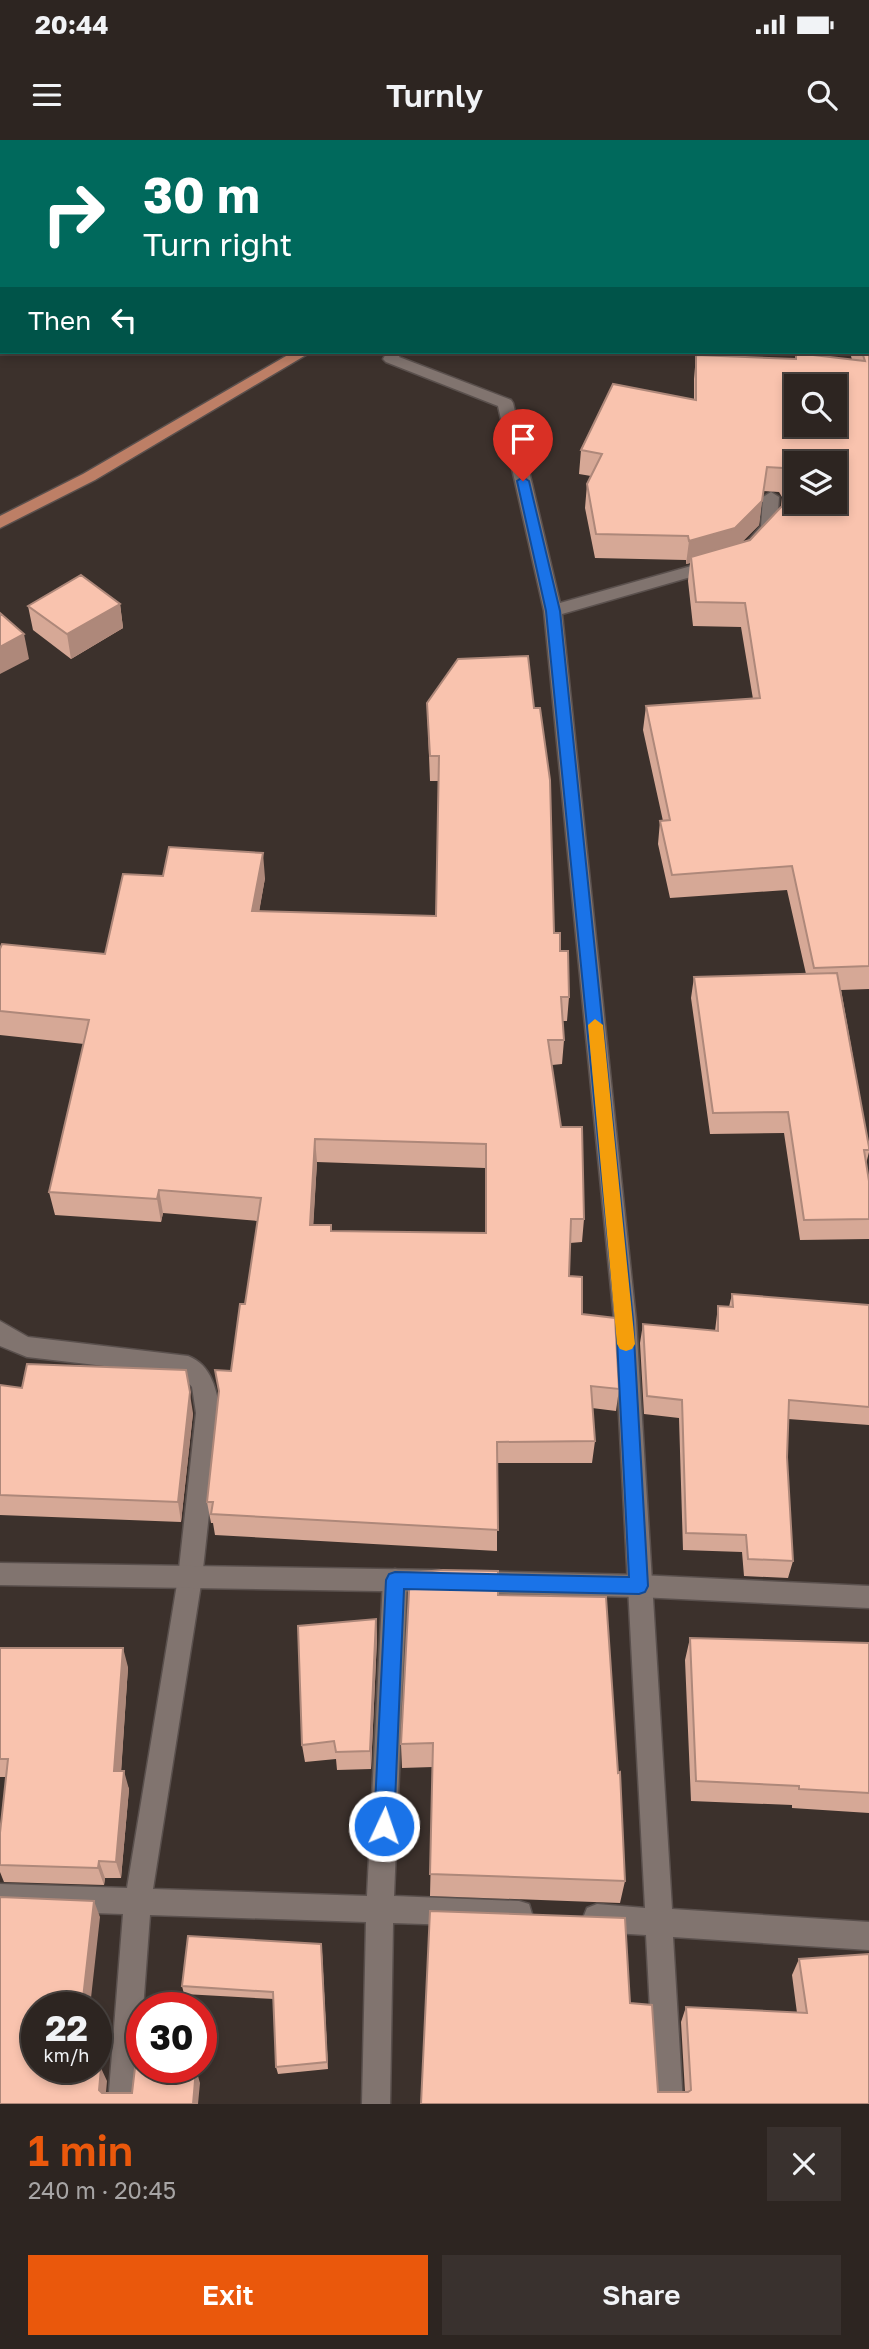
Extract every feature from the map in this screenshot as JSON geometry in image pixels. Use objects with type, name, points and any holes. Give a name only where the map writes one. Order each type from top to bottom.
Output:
[{"type":"main road","points":[[0,523],[89,477],[300,354]]},
{"type":"street","points":[[393,354],[391,359],[505,403],[553,611],[625,1320],[668,2104]]},
{"type":"street","points":[[553,611],[743,554],[769,527],[771,497]]},
{"type":"street","points":[[0,1331],[7,1339],[27,1347],[188,1367],[201,1378],[208,1413],[190,1578],[138,1900],[122,2104]]},
{"type":"street","points":[[0,1574],[639,1586],[869,1597]]},
{"type":"street","points":[[376,2104],[380,1908],[395,1580]]},
{"type":"street","points":[[0,1897],[380,1908],[660,1920],[869,1936]]},
{"type":"building","points":[[796,354],[865,361],[863,354],[869,354],[869,966],[814,968],[792,866],[672,875],[660,821],[670,820],[646,706],[760,698],[745,603],[696,602],[691,557],[750,540],[783,505],[784,489],[784,514],[847,514],[847,451],[784,451],[784,470],[783,468],[767,467],[762,501],[735,528],[689,541],[688,536],[596,534],[587,484],[602,454],[581,450],[613,384],[696,400],[696,355],[796,359]]},
{"type":"building","points":[[81,575],[120,604],[67,634],[28,606]]},
{"type":"building","points":[[0,613],[24,634],[0,647]]},
{"type":"building","points":[[528,656],[534,708],[540,708],[550,780],[554,933],[560,933],[560,951],[568,951],[569,997],[561,997],[564,1040],[548,1040],[561,1127],[582,1127],[584,1219],[571,1219],[569,1276],[582,1277],[582,1314],[615,1318],[619,1389],[591,1386],[595,1441],[497,1442],[498,1530],[211,1514],[213,1502],[207,1502],[219,1391],[215,1370],[231,1371],[240,1304],[245,1304],[261,1198],[159,1190],[157,1199],[49,1192],[89,1020],[0,1011],[0,949],[2,944],[105,954],[123,874],[163,876],[169,847],[263,853],[252,911],[436,916],[439,756],[430,756],[427,703],[458,659]],"holes":[[[315,1139],[486,1144],[486,1233],[331,1231],[331,1225],[310,1225]]]},
{"type":"building","points":[[837,973],[869,1147],[869,1150],[864,1150],[869,1181],[869,1219],[804,1220],[788,1112],[713,1113],[694,977]]},
{"type":"building","points":[[732,1294],[869,1305],[869,1407],[789,1400],[787,1457],[793,1561],[748,1559],[746,1535],[686,1533],[682,1400],[647,1396],[643,1324],[718,1331],[718,1306],[733,1307]]},
{"type":"building","points":[[27,1364],[186,1370],[190,1392],[178,1502],[0,1495],[0,1385],[22,1388]]},
{"type":"building","points":[[443,1570],[498,1571],[498,1595],[606,1597],[618,1773],[620,1772],[625,1881],[430,1874],[433,1743],[401,1744],[410,1573]]},
{"type":"building","points":[[376,1619],[370,1751],[336,1752],[334,1741],[302,1745],[298,1626]]},
{"type":"building","points":[[690,1638],[869,1643],[869,1793],[799,1789],[799,1786],[696,1781]]},
{"type":"building","points":[[0,1648],[123,1648],[114,1771],[124,1771],[116,1862],[99,1861],[98,1868],[0,1865],[0,1833],[8,1759],[0,1759]]},
{"type":"building","points":[[0,1897],[94,1901],[84,1992],[21,1992],[21,2083],[100,2083],[99,2090],[102,2093],[132,2093],[133,2083],[195,2083],[193,2104],[0,2104]]},
{"type":"building","points":[[430,1911],[625,1918],[630,2003],[652,2005],[658,2092],[691,2090],[686,2007],[807,2013],[799,1959],[869,1954],[869,2104],[421,2104]]},
{"type":"building","points":[[188,1936],[321,1944],[327,2062],[276,2067],[273,1992],[182,1986]]},
{"type":"slow traffic","points":[[595,1025],[626,1344]]},
{"type":"route","points":[[384,1826],[395,1580],[639,1586],[625,1320],[553,611],[523,481]]}]
